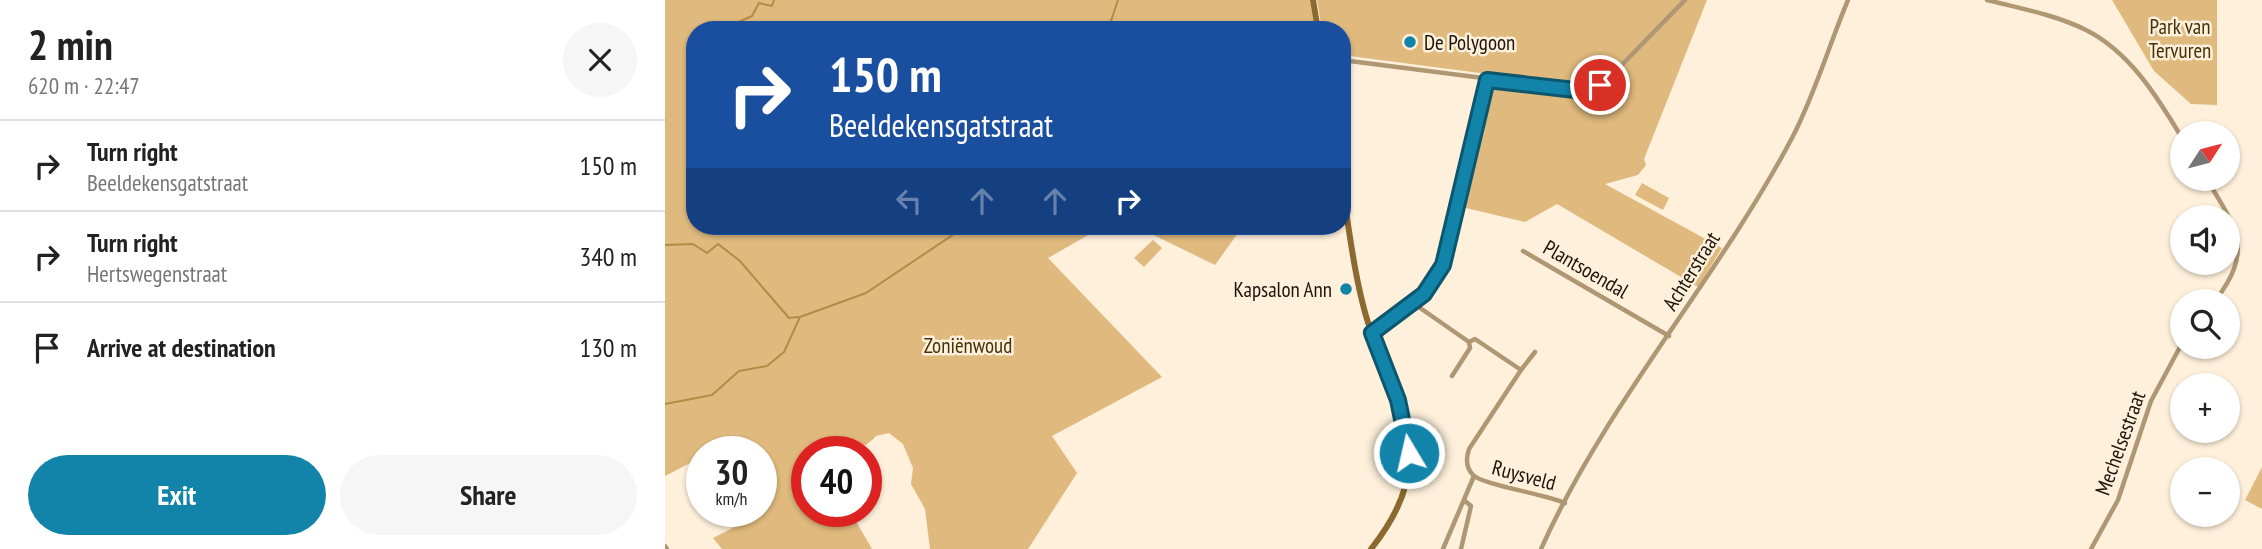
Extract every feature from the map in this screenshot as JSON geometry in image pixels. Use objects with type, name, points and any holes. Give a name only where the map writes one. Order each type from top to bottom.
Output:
[{"type":"street","points":[[1313,0],[1316,21]]},
{"type":"street","points":[[1351,61],[1584,91],[1613,74],[1685,0]]},
{"type":"street","name":"Achterstraat","points":[[1541,549],[1589,456],[1669,336],[1793,136],[1848,0]]},
{"type":"street","points":[[1990,0],[2073,24],[2102,40],[2145,81],[2171,121]]},
{"type":"street","points":[[1372,333],[1413,303],[1435,281],[1443,265],[1487,80]]},
{"type":"street","points":[[2214,191],[2232,222],[2240,245],[2235,272],[2223,289]]},
{"type":"street","points":[[1350,235],[1359,286],[1372,333],[1401,410],[1409,465],[1404,499],[1371,549]]},
{"type":"street","name":"Plantsoendal","points":[[1523,251],[1669,336]]},
{"type":"street","points":[[1413,303],[1469,342],[1470,348],[1452,376]]},
{"type":"street","points":[[1469,342],[1475,339],[1521,370]]},
{"type":"street","name":"Ruysveld","points":[[1535,352],[1469,449],[1467,465],[1474,475],[1565,503]]},
{"type":"street","name":"Mechelsestraat","points":[[2091,549],[2117,500],[2151,401],[2174,359]]},
{"type":"street","points":[[1443,549],[1454,517],[1465,500],[1474,475]]},
{"type":"street","points":[[1461,549],[1471,506],[1465,500]]},
{"type":"green space","name":"Zoniënwoud","points":[[665,0],[1310,0],[1314,21],[686,21],[686,235],[1088,235],[1048,258],[1162,377],[1052,436],[1077,473],[1028,549],[930,549],[925,509],[911,484],[913,468],[903,444],[889,433],[876,436],[791,436],[791,527],[859,527],[872,549],[722,549],[713,538],[734,527],[777,527],[777,436],[686,436],[686,465],[665,476]]},
{"type":"green space","points":[[1317,0],[1707,0],[1644,159],[1646,165],[1638,175],[1605,184],[1722,248],[1698,287],[1557,204],[1525,222],[1462,207],[1495,75],[1351,56],[1351,21],[1320,21]]},
{"type":"green space","name":"Park van Tervuren","points":[[2112,0],[2217,0],[2217,105],[2191,104],[2154,71]]},
{"type":"green space","points":[[1642,183],[1669,198],[1663,210],[1635,195]]},
{"type":"green space","points":[[1153,235],[1237,235],[1215,265]]},
{"type":"green space","points":[[1153,240],[1162,248],[1144,267],[1134,258]]},
{"type":"green space","points":[[2262,467],[2262,509],[2245,500]]},
{"type":"waterway","points":[[741,21],[752,16],[759,3],[772,6],[774,0]]},
{"type":"waterway","points":[[1111,21],[1118,0]]},
{"type":"waterway","points":[[665,404],[712,395],[739,371],[767,366],[784,352],[800,317],[866,293],[953,235]]},
{"type":"waterway","points":[[665,245],[693,244],[707,253],[718,244],[740,261],[789,318],[798,317]]},
{"type":"place","name":"De Polygoon","points":[[1410,42]]},
{"type":"place","name":"Kapsalon Ann","points":[[1346,289]]},
{"type":"route","points":[[1409,453],[1398,400],[1372,333],[1424,294],[1443,265],[1487,80],[1584,91],[1600,85]]}]
